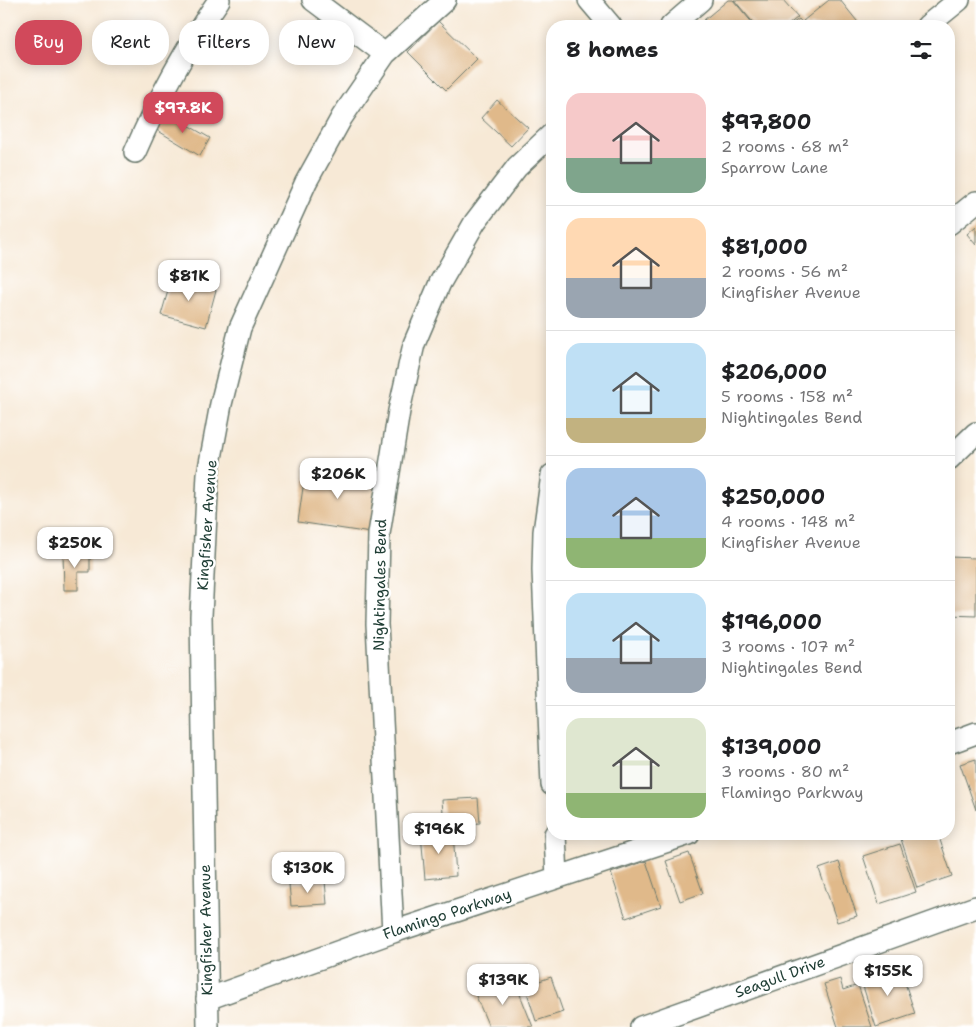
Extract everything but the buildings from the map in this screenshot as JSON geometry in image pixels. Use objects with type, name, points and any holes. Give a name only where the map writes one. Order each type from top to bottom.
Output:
[{"type":"street","points":[[135,152],[158,100],[186,48],[218,0]]},
{"type":"street","points":[[313,0],[385,54]]},
{"type":"street","name":"Kingfisher Avenue","points":[[208,1027],[201,616],[208,474],[221,404],[240,328],[272,253],[306,182],[342,117],[385,54],[445,0]]},
{"type":"street","points":[[589,0],[606,20]]},
{"type":"street","points":[[678,20],[702,0]]},
{"type":"street","points":[[934,20],[959,0]]},
{"type":"street","name":"Nightingales Bend","points":[[393,932],[377,624],[379,534],[399,411],[414,344],[440,283],[475,222],[518,167],[546,140]]},
{"type":"street","points":[[955,219],[976,202]]},
{"type":"street","points":[[955,453],[976,433]]},
{"type":"street","points":[[546,518],[542,570],[546,656]]},
{"type":"street","points":[[955,741],[976,733]]},
{"type":"street","points":[[555,840],[557,878]]},
{"type":"street","name":"Flamingo Parkway","points":[[207,999],[393,932],[672,840]]},
{"type":"street","name":"Seagull Drive","points":[[641,1027],[976,907]]}]
